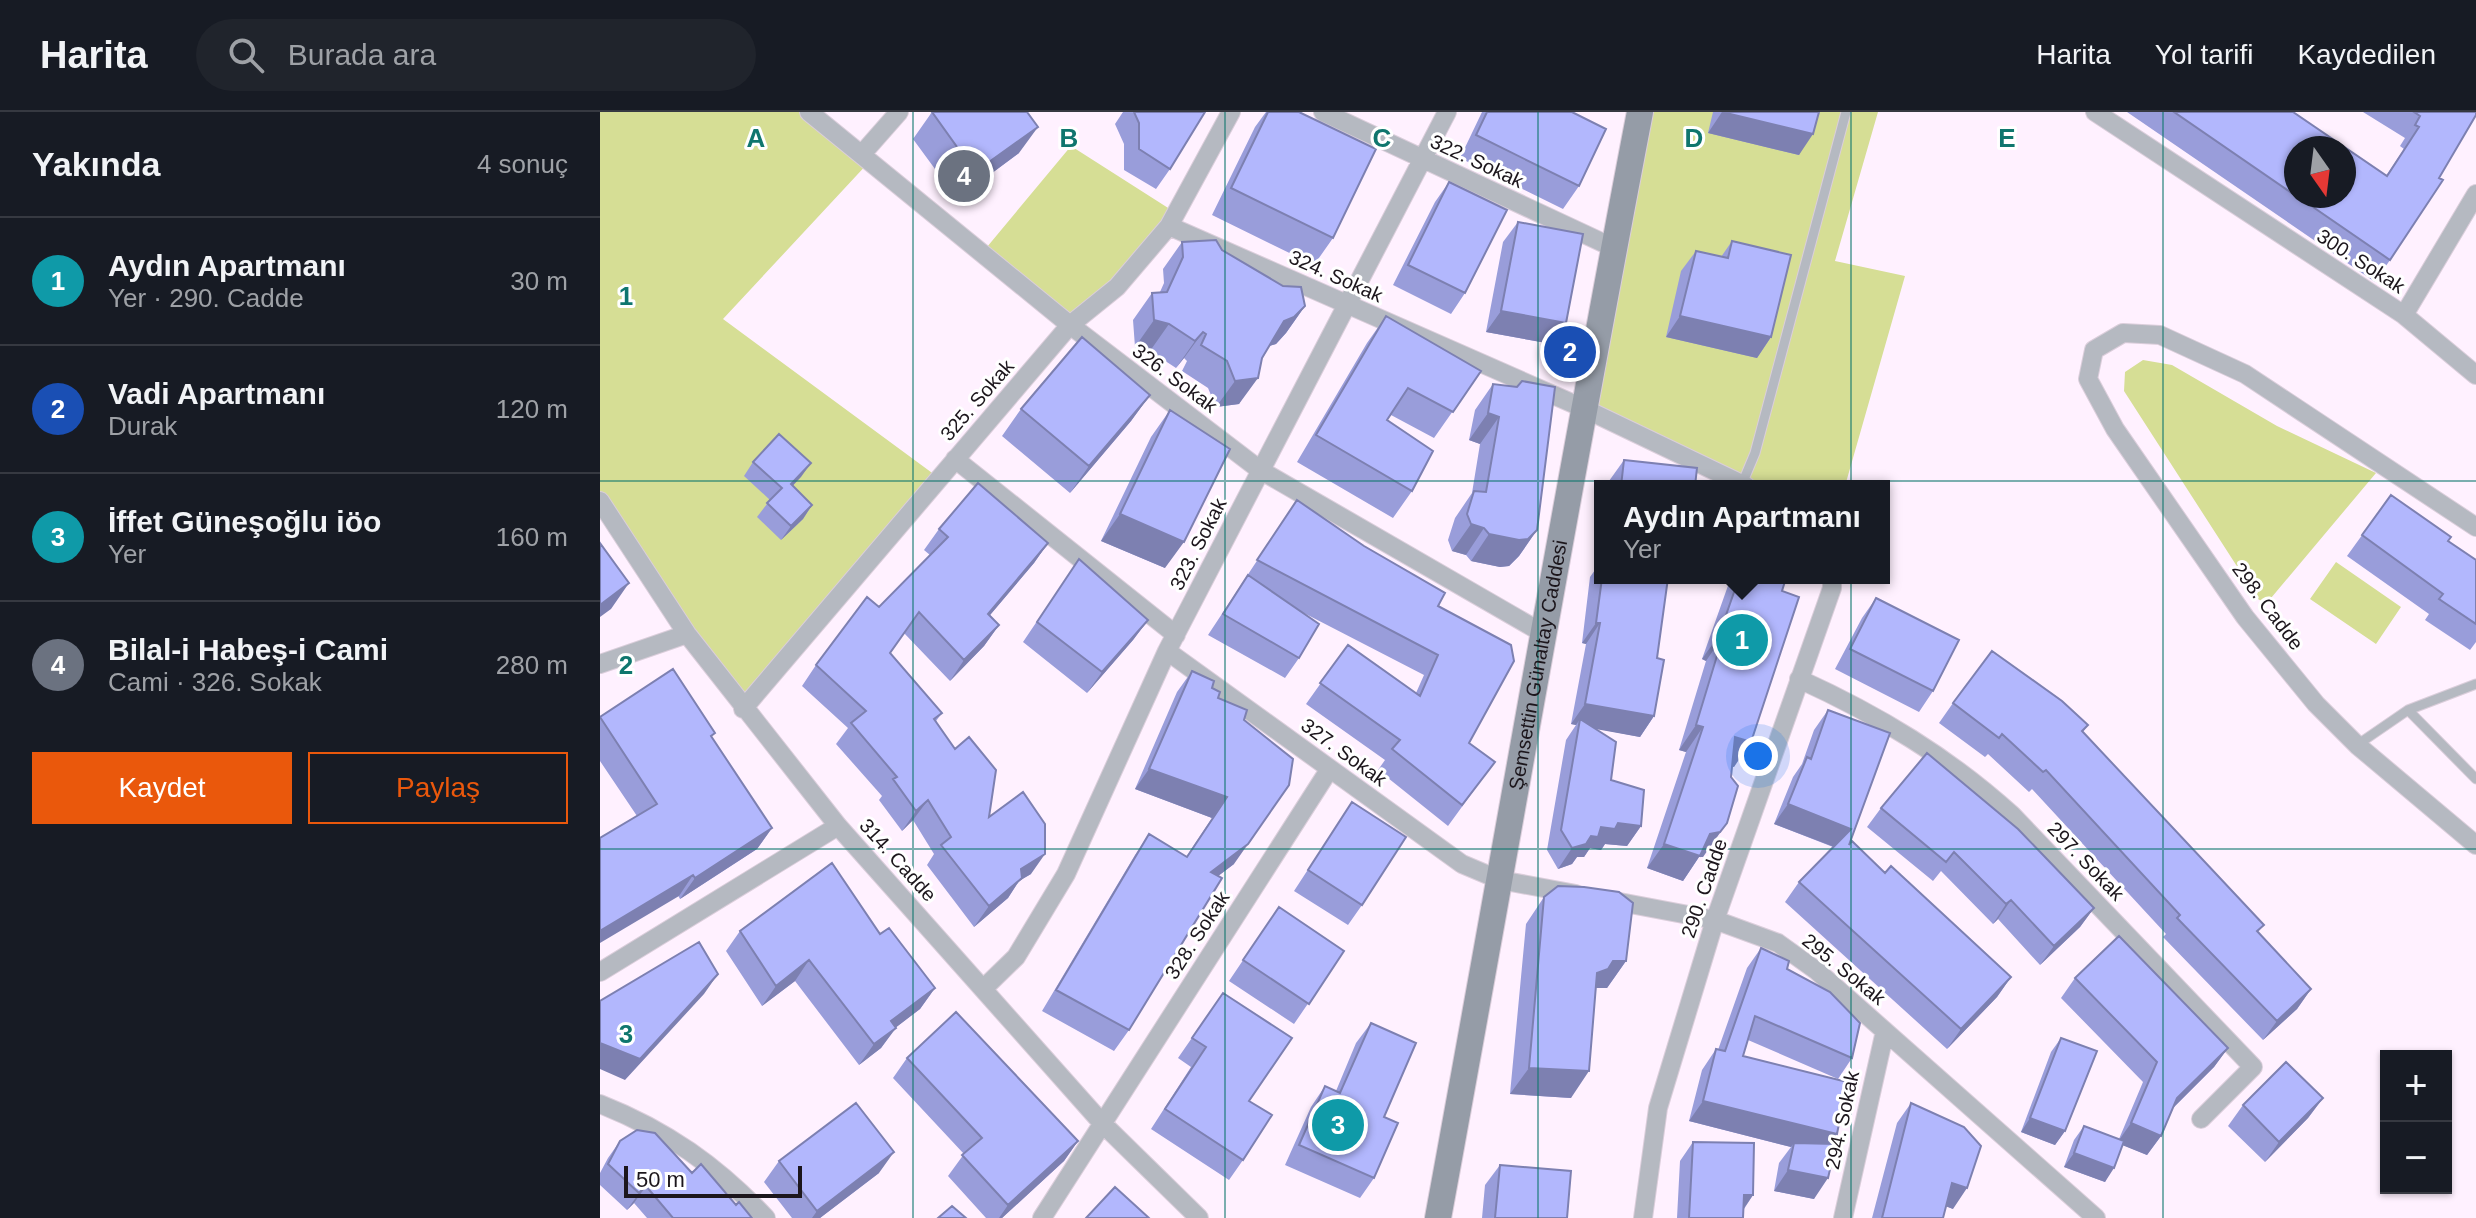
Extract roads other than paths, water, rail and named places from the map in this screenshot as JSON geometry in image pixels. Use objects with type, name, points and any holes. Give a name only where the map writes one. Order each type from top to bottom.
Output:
[{"type":"street","name":"326. Sokak","points":[[809,112],[1070,325],[1260,470],[1546,635]]},
{"type":"street","points":[[862,154],[899,112]]},
{"type":"street","name":"325. Sokak","points":[[743,709],[1070,325],[1117,287],[1169,226],[1231,112]]},
{"type":"street","name":"322. Sokak","points":[[1323,112],[1614,248]]},
{"type":"street","name":"323. Sokak","points":[[983,989],[1016,957],[1042,919],[1172,643],[1447,112]]},
{"type":"street","name":"Şemsettin Günaltay Caddesi","points":[[1438,1218],[1546,635],[1583,408],[1640,112]]},
{"type":"street","name":"300. Sokak","points":[[2095,112],[2404,315],[2476,375]]},
{"type":"street","points":[[2404,315],[2476,194]]},
{"type":"street","name":"324. Sokak","points":[[1169,226],[1583,408],[1734,480]]},
{"type":"street","name":"298. Cadde","points":[[2476,527],[2245,374],[2160,335],[2123,333],[2094,350],[2088,379],[2115,429],[2245,617],[2316,704],[2357,745],[2476,845]]},
{"type":"street","name":"327. Sokak","points":[[955,459],[1172,643],[1329,770],[1462,864],[1500,880]]},
{"type":"street","name":"314. Cadde","points":[[600,501],[687,634],[838,826],[1102,1123],[1199,1218]]},
{"type":"street","name":"290. Cadde","points":[[1643,1218],[1658,1108],[1715,920],[1832,584]]},
{"type":"street","points":[[600,664],[687,634]]},
{"type":"street","name":"297. Sokak","points":[[1799,679],[1855,705],[1925,745],[1974,780],[2012,815],[2253,1067],[2201,1119]]},
{"type":"street","name":"328. Sokak","points":[[1042,1218],[1329,770]]},
{"type":"street","points":[[600,972],[838,826]]},
{"type":"street","name":"295. Sokak","points":[[1500,880],[1715,920],[1778,943],[1817,971],[2096,1218]]},
{"type":"street","name":"294. Sokak","points":[[1843,1218],[1885,1031]]},
{"type":"street","points":[[600,1104],[682,1143],[729,1179],[766,1218]]},
{"type":"lane","points":[[1746,480],[1846,112]]},
{"type":"lane","points":[[2357,745],[2408,710],[2476,684]]},
{"type":"lane","points":[[2408,710],[2476,779]]},
{"type":"place","name":"Bilal-i Habeş-i Cami","points":[[964,176]]},
{"type":"place","name":"Vadi Apartmanı","points":[[1570,352]]},
{"type":"place","name":"Aydın Apartmanı","points":[[1742,640]]},
{"type":"place","name":"İffet Güneşoğlu iöo","points":[[1338,1125]]}]
